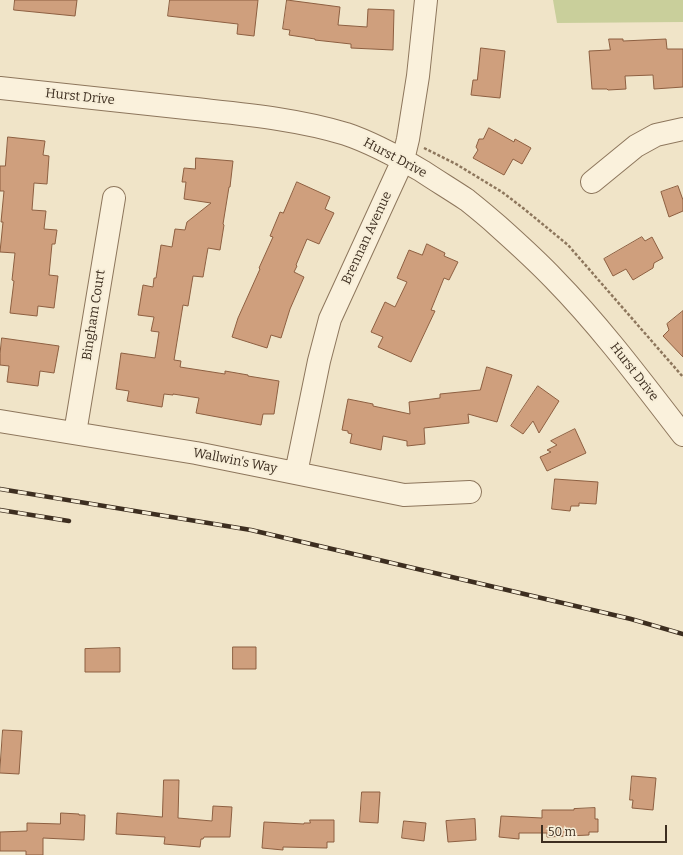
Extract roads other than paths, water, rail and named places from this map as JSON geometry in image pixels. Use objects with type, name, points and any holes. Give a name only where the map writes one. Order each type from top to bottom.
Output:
[{"type":"street","name":"Brennan Avenue","points":[[296,473],[319,361],[330,319],[406,149],[418,76],[426,0]]},
{"type":"street","name":"Hurst Drive","points":[[0,88],[241,114],[292,121],[360,139],[406,149],[448,187],[467,201],[538,262],[585,312],[683,435]]},
{"type":"street","points":[[592,182],[636,146],[656,135],[683,129]]},
{"type":"street","name":"Bingham Court","points":[[75,433],[114,198]]},
{"type":"street","name":"Wallwin's Way","points":[[0,421],[196,452],[404,495],[470,492]]},
{"type":"railway","points":[[0,489],[251,530],[631,619],[683,634]]},
{"type":"railway","points":[[0,510],[69,521]]}]
